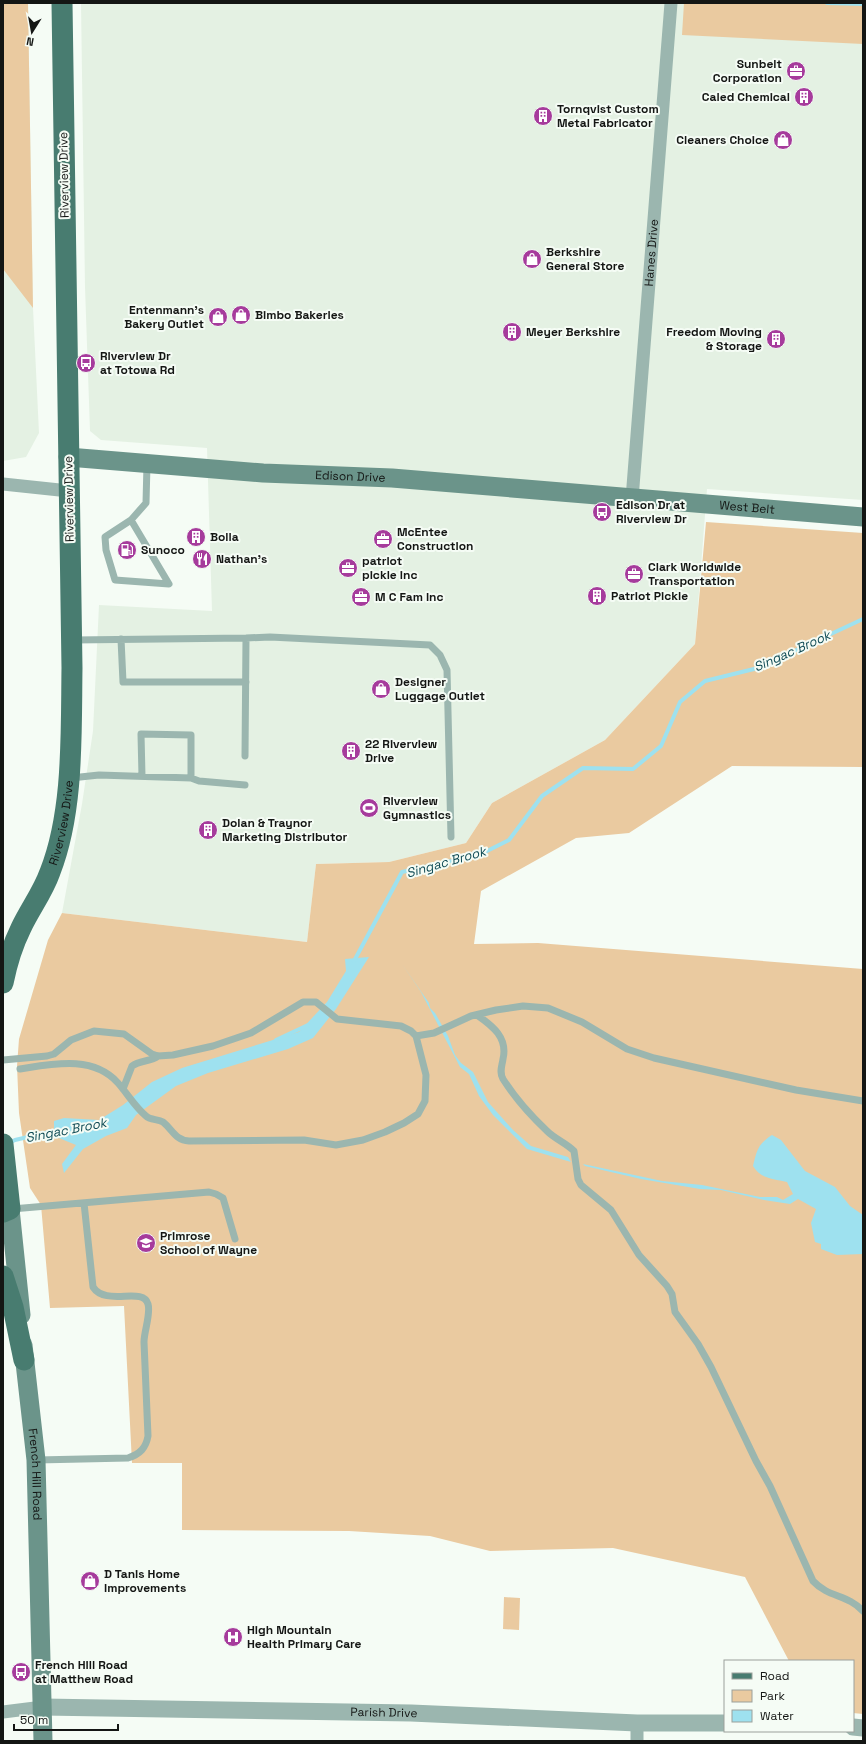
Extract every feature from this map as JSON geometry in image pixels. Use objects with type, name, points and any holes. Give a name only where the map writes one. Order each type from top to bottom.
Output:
[{"type":"main road","name":"Riverview Drive","points":[[3,983],[5,958],[50,872],[64,816],[69,778],[71,735],[71,640],[62,3]]},
{"type":"main road","name":"Edison Drive","points":[[68,457],[263,474],[392,478],[632,499]]},
{"type":"main road","name":"West Belt","points":[[632,499],[863,517]]},
{"type":"main road","points":[[3,1144],[6,1178],[6,1211]]},
{"type":"main road","name":"French Hill Road","points":[[6,1211],[36,1460],[44,1741]]},
{"type":"main road","points":[[3,1276],[13,1307],[24,1360]]},
{"type":"street","name":"Hanes Drive","points":[[632,499],[671,5]]},
{"type":"street","points":[[3,484],[69,491]]},
{"type":"street","points":[[3,1712],[43,1707]]},
{"type":"street","name":"Parish Drive","points":[[43,1707],[411,1713],[637,1723],[724,1722]]},
{"type":"street","points":[[637,1723],[637,1741]]},
{"type":"lane","points":[[131,520],[169,584],[115,580],[106,550],[105,537],[131,520],[146,503],[147,464]]},
{"type":"lane","points":[[71,640],[270,637],[430,645],[440,655],[447,670],[451,837]]},
{"type":"lane","points":[[245,756],[246,638]]},
{"type":"lane","points":[[121,640],[124,682],[246,682]]},
{"type":"lane","points":[[142,776],[140,734],[191,734],[191,778]]},
{"type":"lane","points":[[69,778],[99,775],[142,776],[191,778],[199,781],[244,785]]},
{"type":"lane","points":[[3,1060],[54,1054],[71,1040],[83,1034],[94,1031],[124,1034],[152,1054],[158,1056],[188,1052],[251,1033],[303,1002],[316,1002],[337,1019],[401,1026],[411,1031],[416,1036],[426,1075],[426,1095],[422,1108],[418,1114],[404,1123],[363,1140],[336,1145],[304,1140],[185,1141],[178,1138],[160,1121],[146,1116],[108,1073],[99,1068],[78,1064],[52,1065],[20,1069]]},
{"type":"lane","points":[[416,1036],[434,1033],[477,1015],[511,1007],[548,1008],[577,1019],[627,1048],[654,1058],[796,1090],[863,1100]]},
{"type":"lane","points":[[477,1015],[498,1032],[503,1040],[505,1050],[501,1071],[502,1077],[513,1093],[548,1132],[574,1151],[578,1179],[581,1185],[610,1210],[639,1255],[667,1286],[672,1294],[675,1312],[698,1344],[711,1367],[756,1461],[770,1486],[813,1582],[824,1591],[855,1602],[863,1611]]},
{"type":"lane","points":[[52,1065],[54,1054]]},
{"type":"lane","points":[[125,1091],[132,1066],[158,1056]]},
{"type":"lane","points":[[6,1211],[209,1192],[223,1198],[235,1239]]},
{"type":"lane","points":[[36,1460],[128,1458],[139,1453],[148,1436],[144,1342],[145,1328],[149,1311],[148,1303],[144,1298],[138,1296],[104,1296],[97,1294],[93,1287],[84,1203]]},
{"type":"shaded area","points":[[3,3],[28,3],[33,308],[39,433],[26,457],[3,461]]},
{"type":"shaded area","points":[[81,3],[863,3],[863,500],[707,489],[695,644],[605,740],[492,803],[466,843],[389,862],[316,864],[307,942],[62,913],[82,804],[93,731],[99,605],[212,611],[207,448],[101,440],[90,431],[85,287]]},
{"type":"green space","points":[[3,3],[28,3],[33,308],[3,269]]},
{"type":"green space","points":[[684,3],[863,3],[863,44],[682,35]]},
{"type":"green space","points":[[706,522],[863,533],[863,767],[732,766],[629,833],[576,838],[481,891],[474,944],[538,943],[863,969],[863,1714],[854,1713],[854,1660],[788,1660],[745,1577],[613,1548],[490,1551],[430,1536],[349,1531],[182,1530],[182,1463],[132,1463],[124,1306],[50,1308],[41,1205],[30,1188],[19,1113],[17,1066],[19,1039],[48,940],[62,913],[307,942],[316,864],[389,862],[466,843],[492,803],[605,740],[695,644]]},
{"type":"green space","points":[[504,1597],[520,1598],[519,1630],[503,1629]]},
{"type":"water","points":[[369,957],[336,1009],[313,1038],[288,1049],[208,1073],[176,1086],[136,1115],[127,1128],[106,1136],[83,1149],[64,1173],[62,1164],[76,1145],[54,1136],[54,1121],[64,1118],[99,1120],[123,1105],[152,1082],[182,1068],[299,1032],[327,1002],[346,971],[345,959]]},
{"type":"water","points":[[402,964],[429,1003],[430,1008],[435,1013],[448,1036],[455,1055],[461,1063],[473,1072],[488,1102],[513,1130],[531,1146],[568,1157],[571,1162],[527,1149],[493,1115],[479,1096],[469,1074],[460,1067],[421,992]]},
{"type":"water","points":[[772,1135],[781,1140],[805,1171],[835,1187],[850,1206],[863,1215],[863,1254],[837,1255],[821,1249],[821,1244],[815,1242],[811,1223],[816,1209],[798,1199],[790,1204],[764,1200],[721,1190],[700,1189],[641,1179],[585,1166],[583,1164],[662,1181],[702,1185],[760,1197],[777,1197],[783,1200],[793,1194],[787,1182],[764,1176],[760,1174],[753,1166],[759,1148],[764,1141]]},
{"type":"waterway","points":[[827,3],[863,4]]},
{"type":"waterway","name":"Singac Brook","points":[[354,961],[402,872],[479,855],[509,840],[542,796],[583,768],[633,769],[661,746],[680,702],[705,681],[758,668],[863,619]]},
{"type":"waterway","name":"Singac Brook","points":[[276,1040],[308,1025]]},
{"type":"waterway","name":"Singac Brook","points":[[9,1143],[15,1140],[58,1130]]},
{"type":"place","name":"Sunbelt Corporation","points":[[796,71]]},
{"type":"place","name":"Caled Chemical","points":[[804,97]]},
{"type":"place","name":"Tornqvist Custom Metal Fabricator","points":[[543,116]]},
{"type":"place","name":"Cleaners Choice","points":[[783,140]]},
{"type":"place","name":"Berkshire General Store","points":[[532,259]]},
{"type":"place","name":"Bimbo Bakeries","points":[[241,315]]},
{"type":"place","name":"Entenmann's Bakery Outlet","points":[[218,317]]},
{"type":"place","name":"Meyer Berkshire","points":[[512,332]]},
{"type":"place","name":"Freedom Moving & Storage","points":[[776,339]]},
{"type":"place","name":"Riverview Dr at Totowa Rd","points":[[86,363]]},
{"type":"place","name":"Edison Dr at Riverview Dr","points":[[602,512]]},
{"type":"place","name":"Bolla","points":[[196,537]]},
{"type":"place","name":"McEntee Construction","points":[[383,539]]},
{"type":"place","name":"Sunoco","points":[[127,550]]},
{"type":"place","name":"Nathan's","points":[[202,559]]},
{"type":"place","name":"patriot pickle inc","points":[[348,568]]},
{"type":"place","name":"Clark Worldwide Transportation","points":[[634,574]]},
{"type":"place","name":"Patriot Pickle","points":[[597,596]]},
{"type":"place","name":"M C Fam Inc","points":[[361,597]]},
{"type":"place","name":"Designer Luggage Outlet","points":[[381,689]]},
{"type":"place","name":"22 Riverview Drive","points":[[351,751]]},
{"type":"place","name":"Riverview Gymnastics","points":[[369,808]]},
{"type":"place","name":"Dolan & Traynor Marketing Distributor","points":[[208,830]]},
{"type":"place","name":"Primrose School of Wayne","points":[[146,1243]]},
{"type":"place","name":"D Tanis Home Improvements","points":[[90,1581]]},
{"type":"place","name":"High Mountain Health Primary Care","points":[[233,1637]]},
{"type":"place","name":"French Hill Road at Matthew Road","points":[[21,1672]]}]
